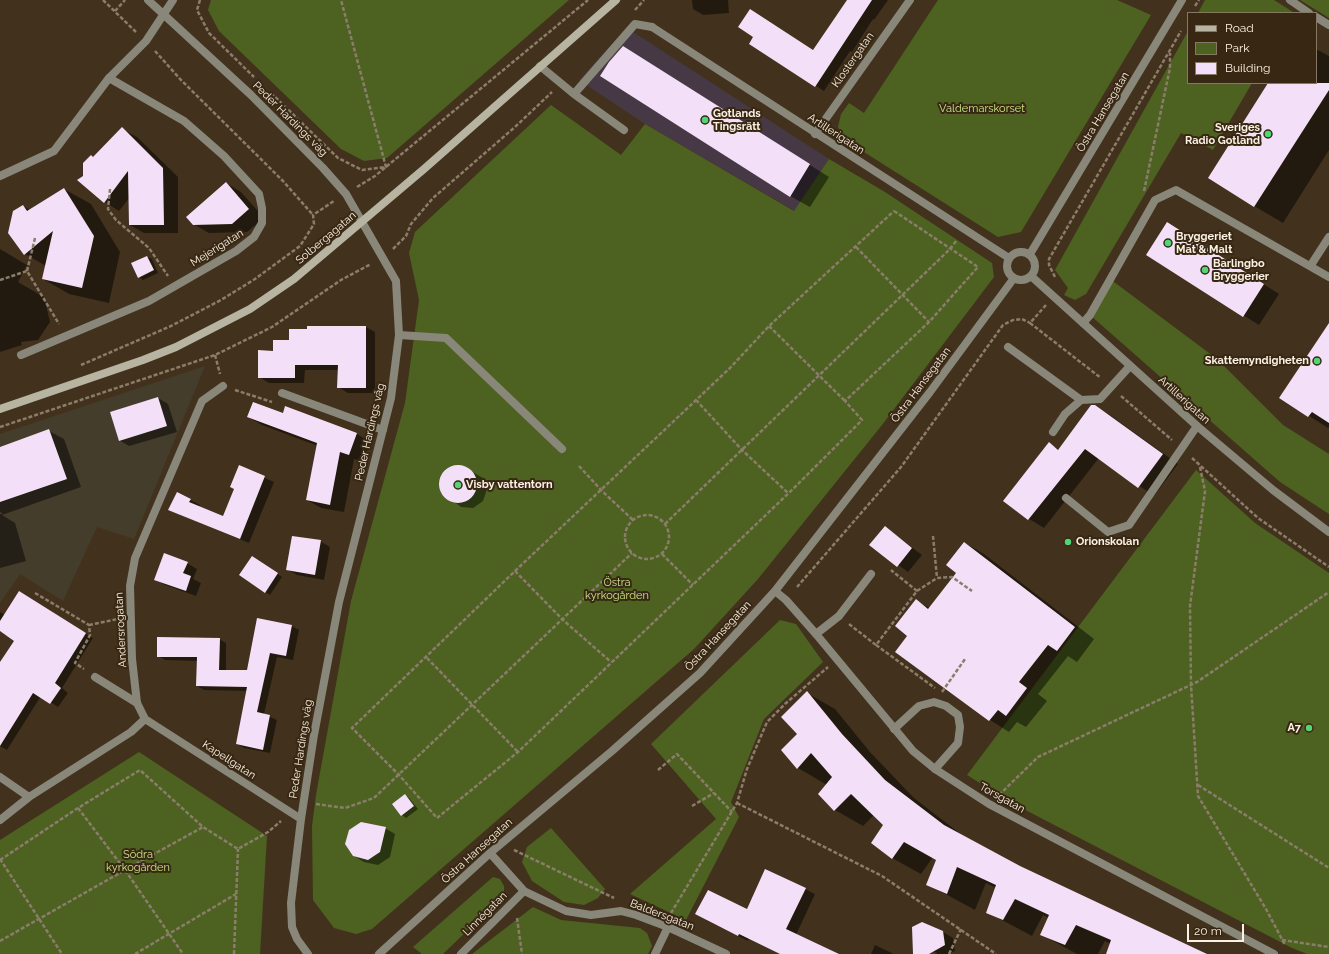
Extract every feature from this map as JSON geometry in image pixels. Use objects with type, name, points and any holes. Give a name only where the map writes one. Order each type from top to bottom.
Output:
[{"type":"main road","name":"Solbergagatan","points":[[0,409],[143,360],[176,347],[250,309],[294,279],[362,222],[616,0]]},
{"type":"street","name":"Peder Hardings väg","points":[[148,0],[165,14],[282,125],[346,194],[396,281],[399,336],[391,398],[339,602],[314,735],[301,819],[291,903],[292,926],[297,939],[308,954]]},
{"type":"street","points":[[0,176],[54,151],[110,78],[146,41],[173,0]]},
{"type":"street","name":"Klostergatan","points":[[815,134],[910,0]]},
{"type":"street","name":"Östra Hansegatan","points":[[1030,254],[1182,0]]},
{"type":"street","points":[[1290,0],[1308,12]]},
{"type":"street","points":[[1317,18],[1329,26]]},
{"type":"street","name":"Artillerigatan","points":[[574,94],[635,24],[652,27],[815,134],[1009,258]]},
{"type":"street","points":[[540,66],[574,94],[624,130]]},
{"type":"street","name":"Mejerigatan","points":[[21,355],[149,301],[236,251],[254,237],[262,223],[262,208],[259,194],[224,156],[184,121],[110,78]]},
{"type":"street","points":[[1083,323],[1090,315],[1155,200],[1176,190],[1311,265],[1329,277]]},
{"type":"street","points":[[1311,265],[1329,237]]},
{"type":"street","points":[[1018,251],[1030,254],[1035,265],[1031,276],[1022,280],[1014,278],[1007,270],[1009,258],[1018,251]]},
{"type":"street","name":"Artillerigatan","points":[[1031,276],[1052,297],[1197,426],[1273,490],[1329,532]]},
{"type":"street","name":"Östra Hansegatan","points":[[379,954],[490,853],[612,751],[700,673],[775,591],[920,404],[1014,278]]},
{"type":"street","points":[[399,336],[446,338],[562,449]]},
{"type":"street","points":[[1008,347],[1081,400]]},
{"type":"street","points":[[1052,432],[1065,414],[1081,400],[1100,399],[1112,388],[1130,366]]},
{"type":"street","name":"Andersrogatan","points":[[145,719],[137,703],[132,659],[130,586],[135,558],[202,401],[223,386]]},
{"type":"street","points":[[282,392],[383,430]]},
{"type":"street","points":[[1066,498],[1108,532],[1129,525],[1197,426]]},
{"type":"street","points":[[816,634],[838,616],[871,574]]},
{"type":"street","name":"Torsgatan","points":[[775,591],[786,600],[838,659],[913,751],[935,769],[989,804],[1274,954]]},
{"type":"street","points":[[95,677],[137,703]]},
{"type":"street","points":[[894,729],[919,706],[934,702],[946,706],[958,715],[960,727],[958,743],[935,769]]},
{"type":"street","points":[[0,820],[29,797],[131,732],[145,719]]},
{"type":"street","name":"Kapellgatan","points":[[145,719],[301,819]]},
{"type":"street","points":[[0,777],[29,797]]},
{"type":"street","name":"Baldersgatan","points":[[490,853],[524,890],[566,911],[591,915],[621,911],[668,926],[726,954]]},
{"type":"street","name":"Linnégatan","points":[[461,954],[524,890]]},
{"type":"street","points":[[655,954],[668,926]]},
{"type":"path","points":[[76,367],[171,326],[221,300],[255,279],[300,246],[314,224],[313,215],[283,181],[181,80],[146,41],[104,0]]},
{"type":"path","points":[[115,11],[125,0]]},
{"type":"path","points":[[200,0],[197,10],[209,33],[259,82]]},
{"type":"path","points":[[341,0],[386,167]]},
{"type":"path","points":[[313,215],[375,176],[588,0]]},
{"type":"path","points":[[1182,28],[1170,52],[1049,259],[1049,265],[1052,273],[1061,286],[1030,323],[1112,388],[1258,518],[1329,567]]},
{"type":"path","points":[[1144,194],[1170,68],[1170,52]]},
{"type":"path","points":[[265,87],[338,158],[362,170],[386,167]]},
{"type":"path","points":[[110,189],[108,209],[116,220],[149,248],[175,286]]},
{"type":"path","points":[[769,326],[845,401],[862,420],[693,585],[518,752],[437,818],[399,775],[352,728],[427,658],[515,571],[602,491],[730,368],[769,326],[894,211],[978,267],[929,322],[845,401]]},
{"type":"path","points":[[665,524],[901,294],[950,249],[960,237]]},
{"type":"path","points":[[35,238],[27,271],[66,336]]},
{"type":"path","points":[[856,247],[929,322]]},
{"type":"path","points":[[0,280],[27,271]]},
{"type":"path","points":[[215,355],[223,386],[271,403],[282,392]]},
{"type":"path","points":[[696,400],[742,450],[788,493]]},
{"type":"path","points":[[579,466],[602,491],[633,520]]},
{"type":"path","points":[[1200,466],[1205,491],[1190,606],[1191,685],[1198,796],[1287,949]]},
{"type":"path","points":[[650,515],[658,518],[665,524],[669,531],[670,539],[667,548],[662,554],[647,560],[639,558],[632,553],[626,545],[625,536],[628,527],[633,520],[641,516],[650,515]]},
{"type":"path","points":[[933,536],[937,578]]},
{"type":"path","points":[[304,803],[346,808],[374,798],[474,705],[632,553]]},
{"type":"path","points":[[662,554],[693,585]]},
{"type":"path","points":[[891,570],[917,591]]},
{"type":"path","points":[[515,571],[563,620],[611,662]]},
{"type":"path","points":[[876,644],[917,591],[937,578],[952,577],[972,591]]},
{"type":"path","points":[[989,804],[1038,757],[1191,685],[1329,592]]},
{"type":"path","points":[[35,593],[89,625],[131,617]]},
{"type":"path","points":[[838,616],[941,693],[965,659]]},
{"type":"path","points":[[89,625],[90,635],[75,663],[95,677]]},
{"type":"path","points":[[427,658],[518,752]]},
{"type":"path","points":[[668,926],[672,911],[737,803],[747,769],[767,722],[784,704],[838,659]]},
{"type":"path","points":[[658,770],[677,754],[732,812]]},
{"type":"path","points":[[62,954],[0,859],[140,770],[203,827],[238,849]]},
{"type":"path","points":[[1197,785],[1329,868]]},
{"type":"path","points":[[692,806],[714,793]]},
{"type":"path","points":[[737,803],[882,876],[996,954]]},
{"type":"path","points":[[78,808],[183,954]]},
{"type":"path","points":[[238,849],[268,832],[291,813]]},
{"type":"path","points":[[0,941],[203,827]]},
{"type":"path","points":[[234,954],[238,849]]},
{"type":"path","points":[[514,850],[618,900]]},
{"type":"path","points":[[135,954],[236,894]]},
{"type":"path","points":[[517,915],[522,954]]},
{"type":"path","points":[[949,954],[961,929]]},
{"type":"path","points":[[1282,940],[1329,947]]},
{"type":"shaded area","points":[[627,28],[829,159],[795,211],[645,124],[579,80]]},
{"type":"shaded area","points":[[205,366],[134,539],[97,527],[63,601],[20,574],[0,603],[0,434]]},
{"type":"green space","points":[[211,0],[569,0],[387,158],[364,161],[341,149],[219,31],[208,10]]},
{"type":"green space","name":"Valdemarskorset","points":[[938,0],[1117,0],[1151,15],[1021,232],[998,237],[845,140],[838,127],[841,114],[849,103],[864,113]]},
{"type":"green space","points":[[1205,0],[1274,0],[1293,12],[1199,12]]},
{"type":"green space","points":[[1300,0],[1329,0],[1329,18],[1308,5]]},
{"type":"green space","points":[[1187,33],[1187,84],[1251,84],[1213,150],[1181,133],[1086,294],[1075,300],[1064,295],[1068,288],[1055,270]]},
{"type":"green space","name":"Östra kyrkogården","points":[[551,105],[621,155],[645,124],[794,211],[829,159],[885,192],[992,263],[994,277],[882,425],[758,579],[694,649],[372,929],[356,934],[334,928],[313,900],[312,826],[316,795],[351,601],[405,403],[419,300],[409,253],[415,232]]},
{"type":"green space","points":[[1110,279],[1217,359],[1283,425],[1329,454],[1329,514],[1280,482],[1090,315]]},
{"type":"green space","points":[[1196,470],[1255,523],[1329,573],[1329,954],[1307,954],[1292,948],[1008,801],[967,775]]},
{"type":"green space","points":[[780,620],[796,624],[823,662],[764,719],[731,802],[739,817],[686,920],[630,894],[716,819],[651,744]]},
{"type":"green space","name":"Södra kyrkogården","points":[[139,752],[267,836],[260,954],[0,954],[0,840]]},
{"type":"green space","points":[[551,828],[605,889],[598,898],[584,905],[564,902],[532,881],[522,862],[527,847]]},
{"type":"green space","points":[[493,877],[500,879],[504,886],[504,895],[443,954],[422,954],[413,947]]},
{"type":"green space","points":[[533,907],[561,920],[640,928],[647,933],[652,946],[648,954],[472,954]]},
{"type":"building","points":[[847,0],[872,0],[815,87],[749,44],[753,37],[738,27],[750,9],[813,50]]},
{"type":"building","name":"Gotlands Tingsrätt","points":[[623,46],[810,164],[790,197],[600,76],[609,62]]},
{"type":"building","name":"Sveriges Radio Gotland","points":[[1329,83],[1329,90],[1254,207],[1208,178],[1267,84]]},
{"type":"building","points":[[122,127],[163,168],[164,225],[129,225],[128,171],[104,203],[77,180],[83,176],[83,163],[91,155],[93,157]]},
{"type":"building","points":[[226,182],[249,209],[232,224],[193,225],[186,217]]},
{"type":"building","points":[[64,188],[94,236],[82,288],[42,279],[53,231],[24,255],[8,233],[13,211],[23,205],[27,211]]},
{"type":"building","name":"Barlingbo Bryggerier","points":[[1167,222],[1264,284],[1243,317],[1146,255]]},
{"type":"building","points":[[147,256],[154,270],[138,278],[131,263]]},
{"type":"building","name":"Skattemyndigheten","points":[[1329,323],[1329,423],[1312,412],[1308,417],[1279,398]]},
{"type":"building","points":[[307,326],[366,326],[366,388],[337,388],[338,365],[295,365],[295,378],[258,378],[258,350],[273,351],[273,340],[289,340],[289,329],[307,329]]},
{"type":"building","points":[[158,397],[167,426],[119,441],[110,412]]},
{"type":"building","points":[[253,402],[283,413],[285,406],[357,433],[349,455],[340,452],[330,505],[306,500],[317,443],[247,417]]},
{"type":"building","points":[[1091,405],[1095,405],[1163,454],[1138,488],[1085,449],[1028,520],[1003,501],[1049,442],[1058,450]]},
{"type":"building","points":[[49,429],[67,479],[0,502],[0,447]]},
{"type":"building","points":[[239,465],[265,476],[240,539],[168,510],[177,492],[191,499],[189,502],[223,516],[234,489],[230,487]]},
{"type":"building","name":"Visby vattentorn","points":[[454,465],[462,465],[472,470],[476,477],[476,491],[472,498],[462,503],[454,503],[444,498],[442,495],[439,488],[439,480],[444,470],[447,468]]},
{"type":"building","points":[[885,526],[912,548],[897,567],[869,545]]},
{"type":"building","points":[[292,536],[321,540],[315,575],[286,570]]},
{"type":"building","points":[[964,542],[1075,627],[1057,651],[1048,645],[1019,682],[1027,688],[1006,716],[998,710],[989,721],[895,652],[907,636],[895,626],[916,599],[928,609],[956,573],[946,565]]},
{"type":"building","points":[[164,553],[188,562],[183,573],[191,576],[186,591],[154,580]]},
{"type":"building","points":[[252,556],[278,573],[265,593],[239,575]]},
{"type":"building","points":[[19,591],[86,633],[55,683],[61,688],[50,704],[33,693],[0,746],[0,662],[14,641],[0,631],[0,621]]},
{"type":"building","points":[[257,618],[292,625],[286,656],[270,653],[257,712],[270,715],[263,750],[236,744],[247,687],[196,686],[197,657],[157,657],[157,637],[220,638],[219,670],[247,670]]},
{"type":"building","points":[[807,691],[842,734],[885,780],[944,825],[1020,866],[1207,954],[1106,954],[1111,940],[1076,925],[1065,945],[1040,935],[1049,915],[1015,899],[1003,920],[986,913],[996,885],[957,867],[947,894],[926,885],[936,860],[904,842],[892,859],[871,843],[883,825],[851,794],[834,811],[818,794],[832,777],[811,753],[797,769],[781,750],[797,734],[781,717]]},
{"type":"building","points":[[405,794],[414,806],[401,816],[392,804]]},
{"type":"building","points":[[361,822],[386,827],[380,852],[368,860],[353,856],[345,844],[349,830]]},
{"type":"building","points":[[765,869],[806,888],[786,929],[839,954],[780,954],[739,934],[738,936],[695,914],[708,890],[747,909]]},
{"type":"building","points":[[922,922],[943,931],[945,945],[929,954],[913,954],[912,927]]},
{"type":"place","name":"Gotlands Tingsrätt","points":[[705,120]]},
{"type":"place","name":"Sveriges Radio Gotland","points":[[1268,134]]},
{"type":"place","name":"Bryggeriet Mat & Malt","points":[[1168,243]]},
{"type":"place","name":"Barlingbo Bryggerier","points":[[1205,270]]},
{"type":"place","name":"Skattemyndigheten","points":[[1317,361]]},
{"type":"place","name":"Visby vattentorn","points":[[458,485]]},
{"type":"place","name":"Orionskolan","points":[[1068,542]]},
{"type":"place","name":"A7","points":[[1309,728]]}]
